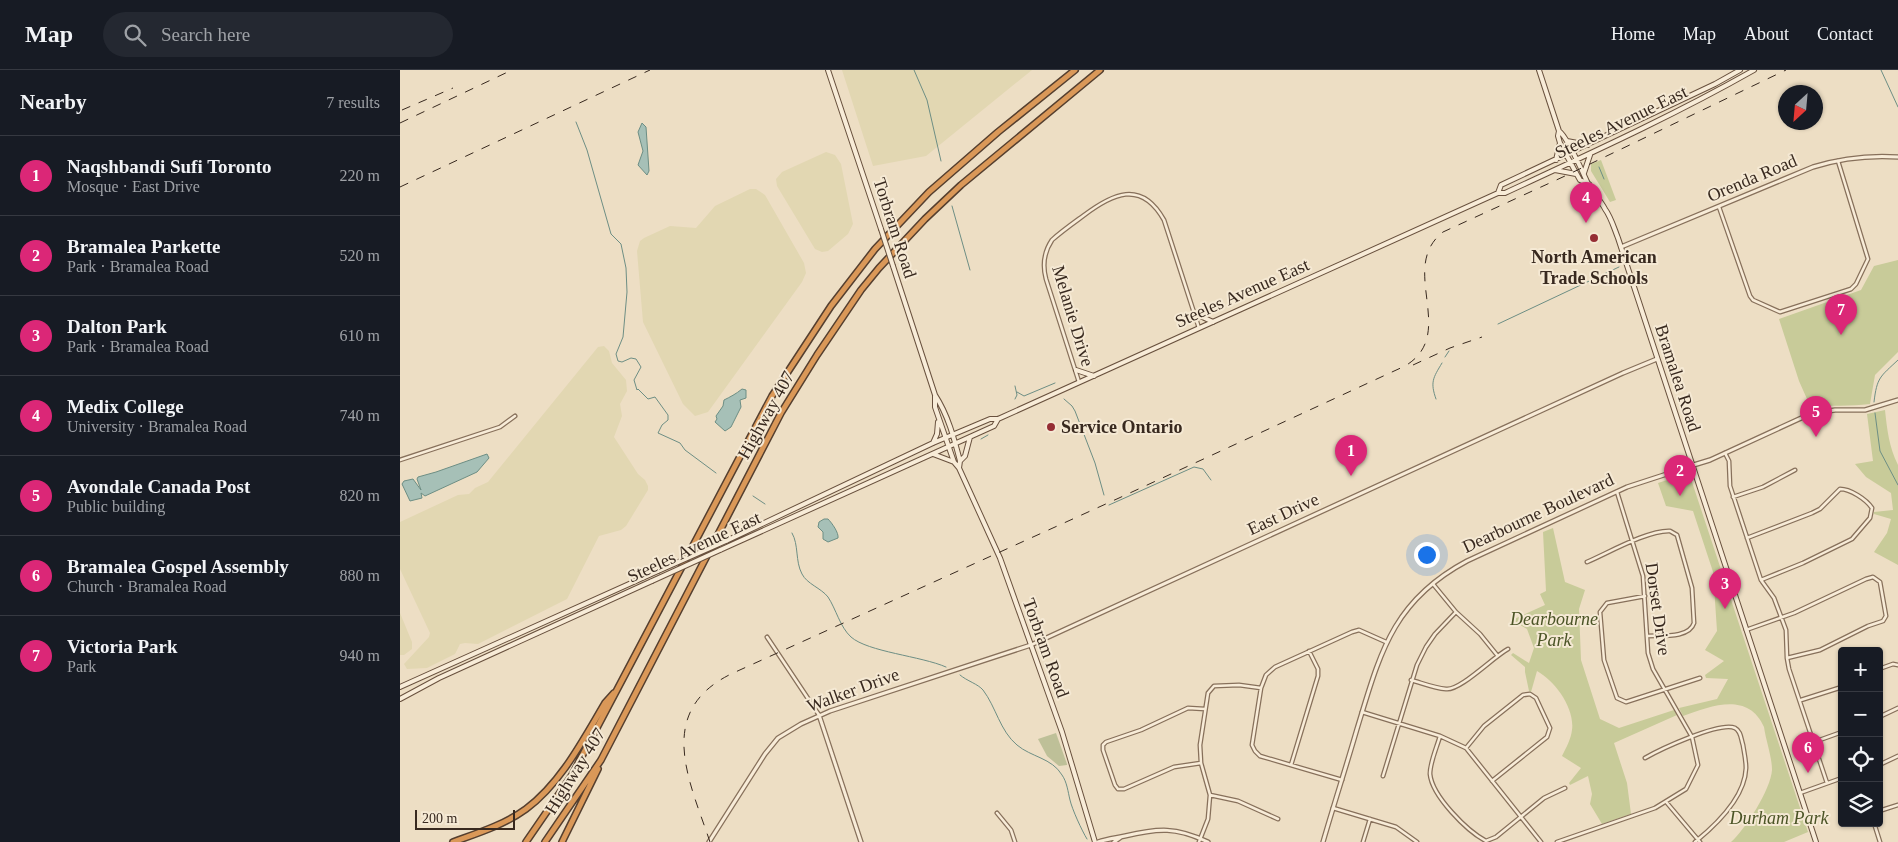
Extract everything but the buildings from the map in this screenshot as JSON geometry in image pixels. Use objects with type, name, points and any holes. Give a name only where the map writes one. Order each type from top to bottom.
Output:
[{"type":"highway","name":"Highway 407","points":[[526,842],[572,775],[772,396],[847,283],[875,249],[929,192],[998,132],[1075,70]]},
{"type":"highway","name":"Highway 407","points":[[545,842],[601,760],[781,413],[861,290],[925,219],[961,185],[1100,70]]},
{"type":"highway","points":[[453,842],[485,831],[526,809],[563,771],[605,703],[619,687]]},
{"type":"highway","points":[[562,842],[597,773],[601,760]]},
{"type":"main road","name":"Torbram Road","points":[[828,70],[935,396],[943,408],[955,444],[960,462],[959,468]]},
{"type":"main road","name":"Bramalea Road","points":[[1539,70],[1559,131],[1560,143],[1580,180],[1589,184]]},
{"type":"main road","name":"Steeles Avenue East","points":[[1498,193],[1501,185],[1588,145],[1740,70]]},
{"type":"main road","name":"Steeles Avenue East","points":[[400,687],[726,541],[933,443],[990,419],[998,419],[1498,193],[1505,193],[1590,155],[1754,70]]},
{"type":"main road","points":[[1714,84],[1718,90]]},
{"type":"main road","name":"Bramalea Road","points":[[1559,131],[1564,134],[1589,184],[1606,210],[1621,247],[1816,842]]},
{"type":"main road","points":[[1567,141],[1588,145]]},
{"type":"main road","points":[[1556,160],[1560,143]]},
{"type":"main road","points":[[1584,173],[1590,155]]},
{"type":"main road","points":[[1555,170],[1576,174]]},
{"type":"main road","points":[[1194,313],[1213,322]]},
{"type":"main road","points":[[1076,370],[1094,376]]},
{"type":"main road","name":"Torbram Road","points":[[935,396],[934,407],[948,447],[998,554],[1031,645],[1062,732],[1096,842]]},
{"type":"main road","points":[[933,443],[938,428],[938,417]]},
{"type":"main road","name":"Steeles Avenue East","points":[[400,699],[439,678],[994,426],[998,419]]},
{"type":"main road","points":[[960,462],[965,456],[970,437]]},
{"type":"main road","points":[[932,454],[954,462]]},
{"type":"street","name":"Orenda Road","points":[[1621,247],[1813,167],[1837,160],[1877,155],[1898,157]]},
{"type":"street","points":[[1719,207],[1753,300],[1780,312],[1851,289],[1856,284],[1868,259],[1837,160]]},
{"type":"street","name":"Melanie Drive","points":[[1079,382],[1046,279],[1043,263],[1052,240],[1106,199],[1122,194],[1137,196],[1150,203],[1159,211],[1164,220],[1199,328]]},
{"type":"street","name":"East Drive","points":[[1031,645],[1657,359]]},
{"type":"street","name":"Dearbourne Boulevard","points":[[1323,842],[1377,663],[1386,642],[1409,607],[1433,583],[1467,561],[1616,492],[1673,472],[1679,473],[1687,467],[1725,453],[1810,414],[1835,410],[1865,410],[1898,400]]},
{"type":"street","points":[[400,460],[500,427],[514,416]]},
{"type":"street","points":[[1725,453],[1729,462],[1730,486],[1761,580],[1774,598],[1782,617],[1786,630],[1787,658],[1827,783]]},
{"type":"street","points":[[1733,496],[1762,487],[1795,470]]},
{"type":"street","points":[[1747,538],[1812,514],[1820,509],[1840,489],[1848,490],[1872,508],[1870,518],[1852,539],[1803,563],[1761,580]]},
{"type":"street","name":"Dorset Drive","points":[[1557,842],[1649,811],[1667,802],[1686,789],[1697,769],[1698,760],[1692,737],[1665,690],[1650,658],[1643,576],[1616,492]]},
{"type":"street","points":[[1587,562],[1666,530],[1674,532],[1678,536],[1692,588],[1693,628],[1683,633],[1647,636]]},
{"type":"street","points":[[1745,630],[1782,617],[1866,578],[1873,577],[1880,582],[1886,613],[1883,621],[1868,626],[1820,650],[1787,658]]},
{"type":"street","points":[[1433,583],[1456,612],[1480,634],[1497,655]]},
{"type":"street","points":[[1645,596],[1607,603],[1601,609],[1600,620],[1604,660],[1617,698],[1622,701],[1665,690],[1700,678]]},
{"type":"street","points":[[1383,776],[1411,680],[1426,647],[1435,634],[1456,612]]},
{"type":"street","points":[[1342,780],[1260,756],[1254,751],[1252,745],[1261,688],[1266,675],[1275,668],[1359,630],[1386,642]]},
{"type":"street","points":[[767,637],[819,715],[862,842]]},
{"type":"street","name":"Walker Drive","points":[[709,842],[765,754],[778,738],[819,715],[1031,645]]},
{"type":"street","points":[[1411,680],[1451,689],[1508,649]]},
{"type":"street","points":[[1291,765],[1318,676],[1318,669],[1309,651]]},
{"type":"street","points":[[1883,668],[1893,664],[1898,665]]},
{"type":"street","points":[[1200,840],[1208,819],[1210,796],[1201,763],[1200,745],[1208,693],[1214,686],[1239,685],[1261,688]]},
{"type":"street","points":[[1801,700],[1838,688]]},
{"type":"street","points":[[1466,748],[1484,726],[1523,695],[1530,694],[1536,698],[1549,724],[1550,732],[1547,737],[1492,781]]},
{"type":"street","points":[[1201,763],[1174,767],[1124,789],[1118,788],[1115,785],[1103,745],[1106,742],[1141,730],[1188,708],[1205,710]]},
{"type":"street","points":[[1883,715],[1898,708]]},
{"type":"street","points":[[1362,712],[1440,736],[1466,748],[1541,842]]},
{"type":"street","points":[[1644,758],[1665,746],[1723,728],[1734,727],[1740,734],[1746,762],[1746,773],[1731,806],[1717,824],[1697,841],[1667,802]]},
{"type":"street","points":[[1814,742],[1838,733]]},
{"type":"street","points":[[1440,736],[1430,770],[1438,796],[1455,816],[1486,841],[1496,837],[1544,798],[1565,788]]},
{"type":"street","points":[[1883,763],[1898,756]]},
{"type":"street","points":[[1800,792],[1838,779]]},
{"type":"street","points":[[1210,796],[1238,801],[1278,819]]},
{"type":"street","points":[[1883,811],[1898,805]]},
{"type":"street","points":[[1333,808],[1396,828],[1417,842]]},
{"type":"street","points":[[997,814],[1011,830],[1015,842]]},
{"type":"street","points":[[1363,842],[1370,819]]},
{"type":"street","points":[[1875,827],[1880,842]]},
{"type":"street","points":[[1114,842],[1122,837],[1146,830],[1160,829],[1179,832],[1208,842]]},
{"type":"street","points":[[1096,842],[1116,836],[1122,837]]},
{"type":"shaded area","points":[[842,70],[1032,70],[926,156],[873,166]]},
{"type":"shaded area","points":[[826,152],[835,155],[841,164],[853,224],[848,234],[828,251],[822,252],[815,249],[777,186],[776,179],[782,172]]},
{"type":"shaded area","points":[[750,189],[756,189],[765,195],[804,263],[806,273],[802,282],[708,412],[695,416],[683,404],[643,322],[637,251],[640,241],[670,226],[696,228],[715,206]]},
{"type":"shaded area","points":[[604,346],[609,351],[612,363],[626,380],[627,391],[620,404],[622,416],[614,437],[638,474],[645,480],[648,490],[626,526],[621,530],[599,536],[567,599],[478,644],[460,644],[455,654],[427,668],[407,669],[404,664],[429,637],[430,633],[400,569],[400,522],[458,495],[469,494],[475,488],[488,482],[598,347]]},
{"type":"shaded area","points":[[400,613],[412,642],[412,649],[404,655],[400,655]]},
{"type":"green space","points":[[1601,160],[1616,200],[1610,202],[1591,171],[1591,164]]},
{"type":"green space","points":[[1898,260],[1898,352],[1875,375],[1870,404],[1811,408],[1799,381],[1779,319],[1861,290],[1874,266]]},
{"type":"green space","points":[[1885,410],[1890,445],[1898,465],[1898,565],[1874,552],[1887,533],[1891,519],[1874,514],[1874,512],[1893,510],[1891,493],[1866,477],[1855,464],[1873,461],[1867,414]]},
{"type":"green space","name":"Durham Park","points":[[1689,473],[1808,832],[1784,842],[1731,842],[1756,809],[1771,778],[1772,765],[1764,727],[1757,716],[1749,709],[1739,705],[1728,704],[1705,708],[1683,716],[1679,708],[1717,699],[1728,679],[1706,678],[1705,675],[1724,661],[1705,650],[1717,631],[1714,586],[1717,584],[1693,511],[1666,506],[1658,483]]},
{"type":"green space","name":"Dearbourne Park","points":[[1553,528],[1565,582],[1585,590],[1579,609],[1581,660],[1600,719],[1619,728],[1674,710],[1677,715],[1614,743],[1627,783],[1631,814],[1602,824],[1590,804],[1592,794],[1588,776],[1570,785],[1569,783],[1581,768],[1562,756],[1572,730],[1572,722],[1567,704],[1557,688],[1537,671],[1531,692],[1529,691],[1525,667],[1511,655],[1513,653],[1529,663],[1534,648],[1527,629],[1512,620],[1545,605],[1540,594],[1546,591],[1543,532]]},
{"type":"green space","points":[[1056,733],[1067,765],[1059,766],[1047,756],[1038,739]]},
{"type":"water","points":[[642,123],[646,127],[649,171],[647,175],[638,165],[643,151],[638,132]]},
{"type":"water","points":[[742,389],[746,390],[746,398],[740,400],[741,407],[731,427],[725,431],[715,422],[716,416],[723,406],[724,400]]},
{"type":"water","points":[[487,454],[489,458],[477,472],[425,496],[421,493],[422,498],[410,501],[402,484],[404,481],[413,479],[421,490],[418,477]]},
{"type":"water","points":[[828,519],[831,523],[838,538],[828,542],[823,539],[823,532],[818,527],[819,522]]},
{"type":"waterway","points":[[914,70],[927,100],[941,161]]},
{"type":"waterway","points":[[1881,70],[1898,107]]},
{"type":"waterway","points":[[576,122],[587,150],[611,234],[621,244],[626,268],[627,292],[623,337],[616,354],[618,361],[622,362],[631,358],[636,359],[641,367],[634,380],[637,390],[648,399],[655,397],[668,415],[668,420],[662,425],[658,433],[680,443],[685,450],[716,473]]},
{"type":"waterway","points":[[1599,167],[1604,179]]},
{"type":"waterway","points":[[952,206],[970,270]]},
{"type":"waterway","points":[[1498,324],[1619,267]]},
{"type":"waterway","points":[[1445,357],[1449,351]]},
{"type":"waterway","points":[[1874,402],[1876,387],[1880,378],[1898,360]]},
{"type":"waterway","points":[[1436,399],[1433,380],[1442,363]]},
{"type":"waterway","points":[[1017,392],[1024,396],[1055,383]]},
{"type":"waterway","points":[[1015,386],[1017,395],[1015,399]]},
{"type":"waterway","points":[[1064,399],[1075,411],[1095,463],[1104,495]]},
{"type":"waterway","points":[[1875,413],[1880,451],[1898,485]]},
{"type":"waterway","points":[[981,439],[988,435]]},
{"type":"waterway","points":[[1109,505],[1194,467],[1203,469],[1211,480]]},
{"type":"waterway","points":[[753,496],[765,504]]},
{"type":"waterway","points":[[792,533],[796,543],[798,564],[802,574],[807,581],[828,597],[844,628],[851,637],[859,642],[882,650],[946,667]]},
{"type":"waterway","points":[[960,675],[983,690],[1006,733],[1017,745],[1058,769],[1065,781],[1073,809],[1087,839]]},
{"type":"railway","points":[[400,123],[512,70]]},
{"type":"railway","points":[[400,187],[650,70]]},
{"type":"railway","points":[[710,842],[694,796],[684,750],[685,728],[692,708],[707,690],[731,674],[1405,366],[1420,353],[1427,337],[1429,319],[1425,264],[1430,247],[1443,232],[1786,70]]},
{"type":"railway","points":[[402,110],[453,88]]},
{"type":"railway","points":[[1413,365],[1450,348],[1482,337]]},
{"type":"place","name":"Medix College","points":[[1586,223]]},
{"type":"place","name":"North American Trade Schools","points":[[1594,238]]},
{"type":"place","name":"Victoria Park","points":[[1841,335]]},
{"type":"place","name":"Service Ontario","points":[[1051,427]]},
{"type":"place","name":"Avondale Canada Post","points":[[1816,437]]},
{"type":"place","name":"Naqshbandi Sufi Toronto","points":[[1351,476]]},
{"type":"place","name":"Bramalea Parkette","points":[[1680,496]]},
{"type":"place","name":"Dalton Park","points":[[1725,609]]},
{"type":"place","name":"Bramalea Gospel Assembly","points":[[1808,773]]}]
